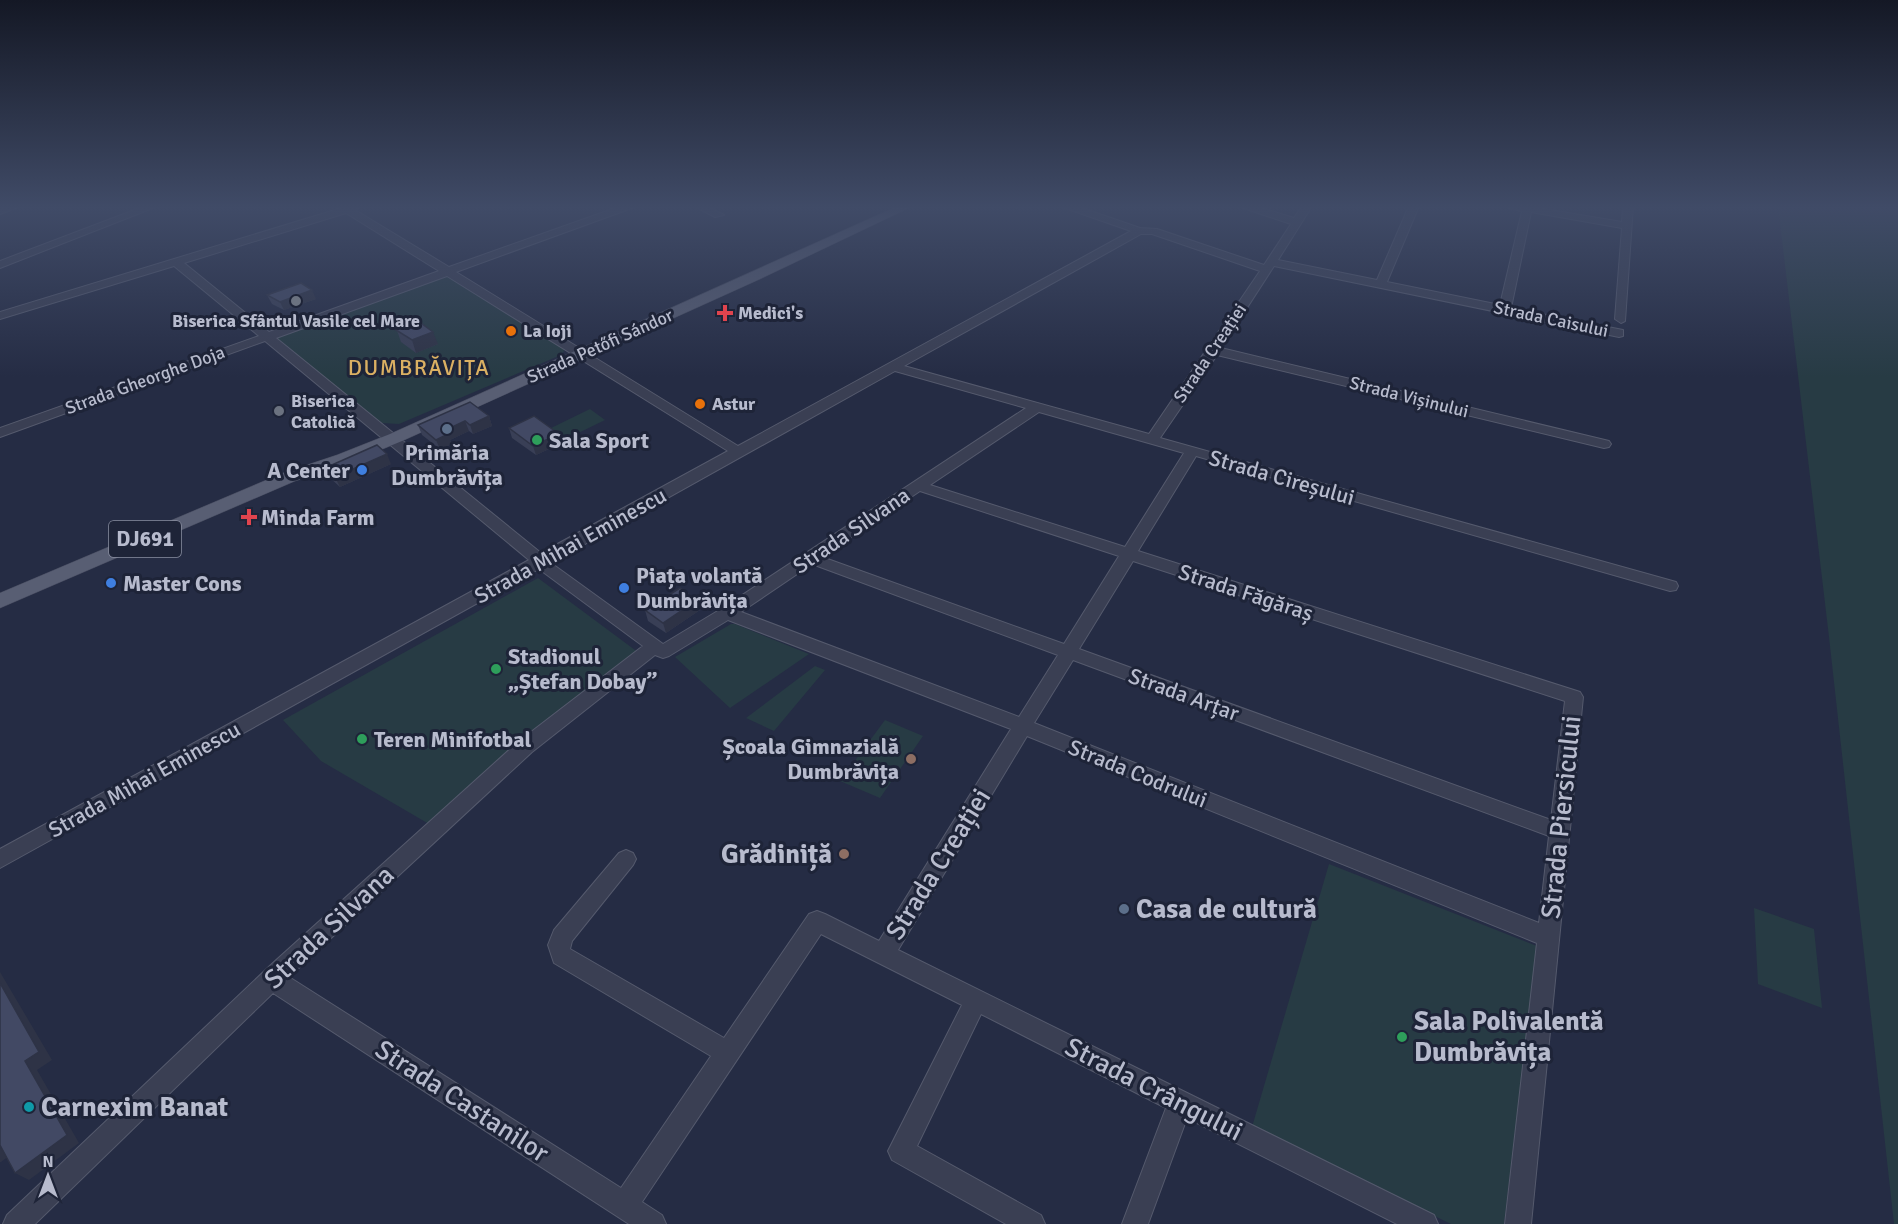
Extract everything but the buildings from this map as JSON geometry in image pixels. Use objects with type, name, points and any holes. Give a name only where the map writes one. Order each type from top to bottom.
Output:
[{"type":"main road","name":"Strada Petőfi Sándor","points":[[0,601],[289,477],[314,470],[774,263]]},
{"type":"main road","name":"Strada Petőfi Sándor","points":[[577,352],[720,294],[786,263]]},
{"type":"street","points":[[0,316],[172,263]]},
{"type":"street","points":[[177,263],[527,549],[550,572],[659,649]]},
{"type":"street","points":[[432,263],[738,452]]},
{"type":"street","name":"Strada Gheorghe Doja","points":[[0,433],[471,263]]},
{"type":"street","name":"Strada Mihai Eminescu","points":[[0,859],[1081,263]]},
{"type":"street","name":"Strada Caisului","points":[[1259,263],[1381,284],[1619,333]]},
{"type":"street","name":"Strada Creației","points":[[1152,440],[1270,263]]},
{"type":"street","points":[[1381,284],[1390,263]]},
{"type":"street","points":[[1505,309],[1515,263]]},
{"type":"street","points":[[1621,320],[1624,263]]},
{"type":"street","name":"Strada Vișinului","points":[[1213,350],[1604,444]]},
{"type":"street","name":"Strada Cireșului","points":[[895,367],[1670,586]]},
{"type":"street","name":"Strada Silvana","points":[[16,1224],[272,979],[525,747],[659,649],[727,613],[1037,407]]},
{"type":"street","name":"Strada Creației","points":[[624,1206],[817,921],[883,954],[1192,451]]},
{"type":"street","name":"Strada Făgăraș","points":[[918,486],[1574,697]]},
{"type":"street","name":"Strada Arțar","points":[[810,558],[1559,831]]},
{"type":"street","name":"Strada Codrului","points":[[727,613],[1022,726],[1548,937]]},
{"type":"street","name":"Strada Piersicului","points":[[1518,1224],[1574,697]]},
{"type":"street","points":[[626,859],[564,934],[559,941],[558,949],[562,956],[728,1053]]},
{"type":"street","name":"Strada Crângului","points":[[883,954],[1181,1102],[1397,1217],[1425,1224]]},
{"type":"street","name":"Strada Castanilor","points":[[272,979],[653,1224]]},
{"type":"street","points":[[976,1000],[900,1151],[1032,1224]]},
{"type":"street","points":[[1135,1224],[1181,1102]]},
{"type":"shaded area","points":[[1785,263],[1898,263],[1898,1224],[1894,1224]]},
{"type":"shaded area","points":[[447,272],[563,348],[564,351],[561,355],[399,424],[382,423],[268,335]]},
{"type":"shaded area","points":[[590,409],[605,420],[564,440],[549,429]]},
{"type":"shaded area","name":"Stadionul „Ștefan Dobay”","points":[[538,578],[639,653],[429,824],[321,761],[283,720]]},
{"type":"shaded area","points":[[731,624],[809,654],[730,708],[675,657]]},
{"type":"shaded area","points":[[815,666],[825,670],[774,731],[746,718]]},
{"type":"shaded area","points":[[885,720],[923,736],[880,798],[840,781]]},
{"type":"shaded area","name":"Sala Polivalentă Dumbrăvița","points":[[1329,864],[1537,946],[1504,1224],[1451,1224],[1252,1127]]},
{"type":"shaded area","points":[[1754,908],[1814,929],[1822,1008],[1758,984]]},
{"type":"place","name":"Biserica Sfântul Vasile cel Mare","points":[[296,301]]},
{"type":"place","name":"Medici's","points":[[725,313]]},
{"type":"place","name":"La Ioji","points":[[511,331]]},
{"type":"place","name":"Astur","points":[[700,404]]},
{"type":"place","name":"Biserica Catolică","points":[[279,411]]},
{"type":"place","name":"Primăria Dumbrăvița","points":[[447,429]]},
{"type":"place","name":"Sala Sport","points":[[537,440]]},
{"type":"place","name":"A Center","points":[[362,470]]},
{"type":"place","name":"Minda Farm","points":[[249,517]]},
{"type":"place","name":"Master Cons","points":[[111,583]]},
{"type":"place","name":"Piața volantă Dumbrăvița","points":[[624,588]]},
{"type":"place","name":"Stadionul „Ștefan Dobay”","points":[[496,669]]},
{"type":"place","name":"Teren Minifotbal","points":[[362,739]]},
{"type":"place","name":"Școala Gimnazială Dumbrăvița","points":[[911,759]]},
{"type":"place","name":"Grădiniță","points":[[844,854]]},
{"type":"place","name":"Casa de cultură","points":[[1124,909]]},
{"type":"place","name":"Sala Polivalentă Dumbrăvița","points":[[1402,1037]]},
{"type":"place","name":"Carnexim Banat","points":[[29,1107]]},
{"type":"district","name":"DUMBRĂVIȚA","points":[[419,367]]}]
